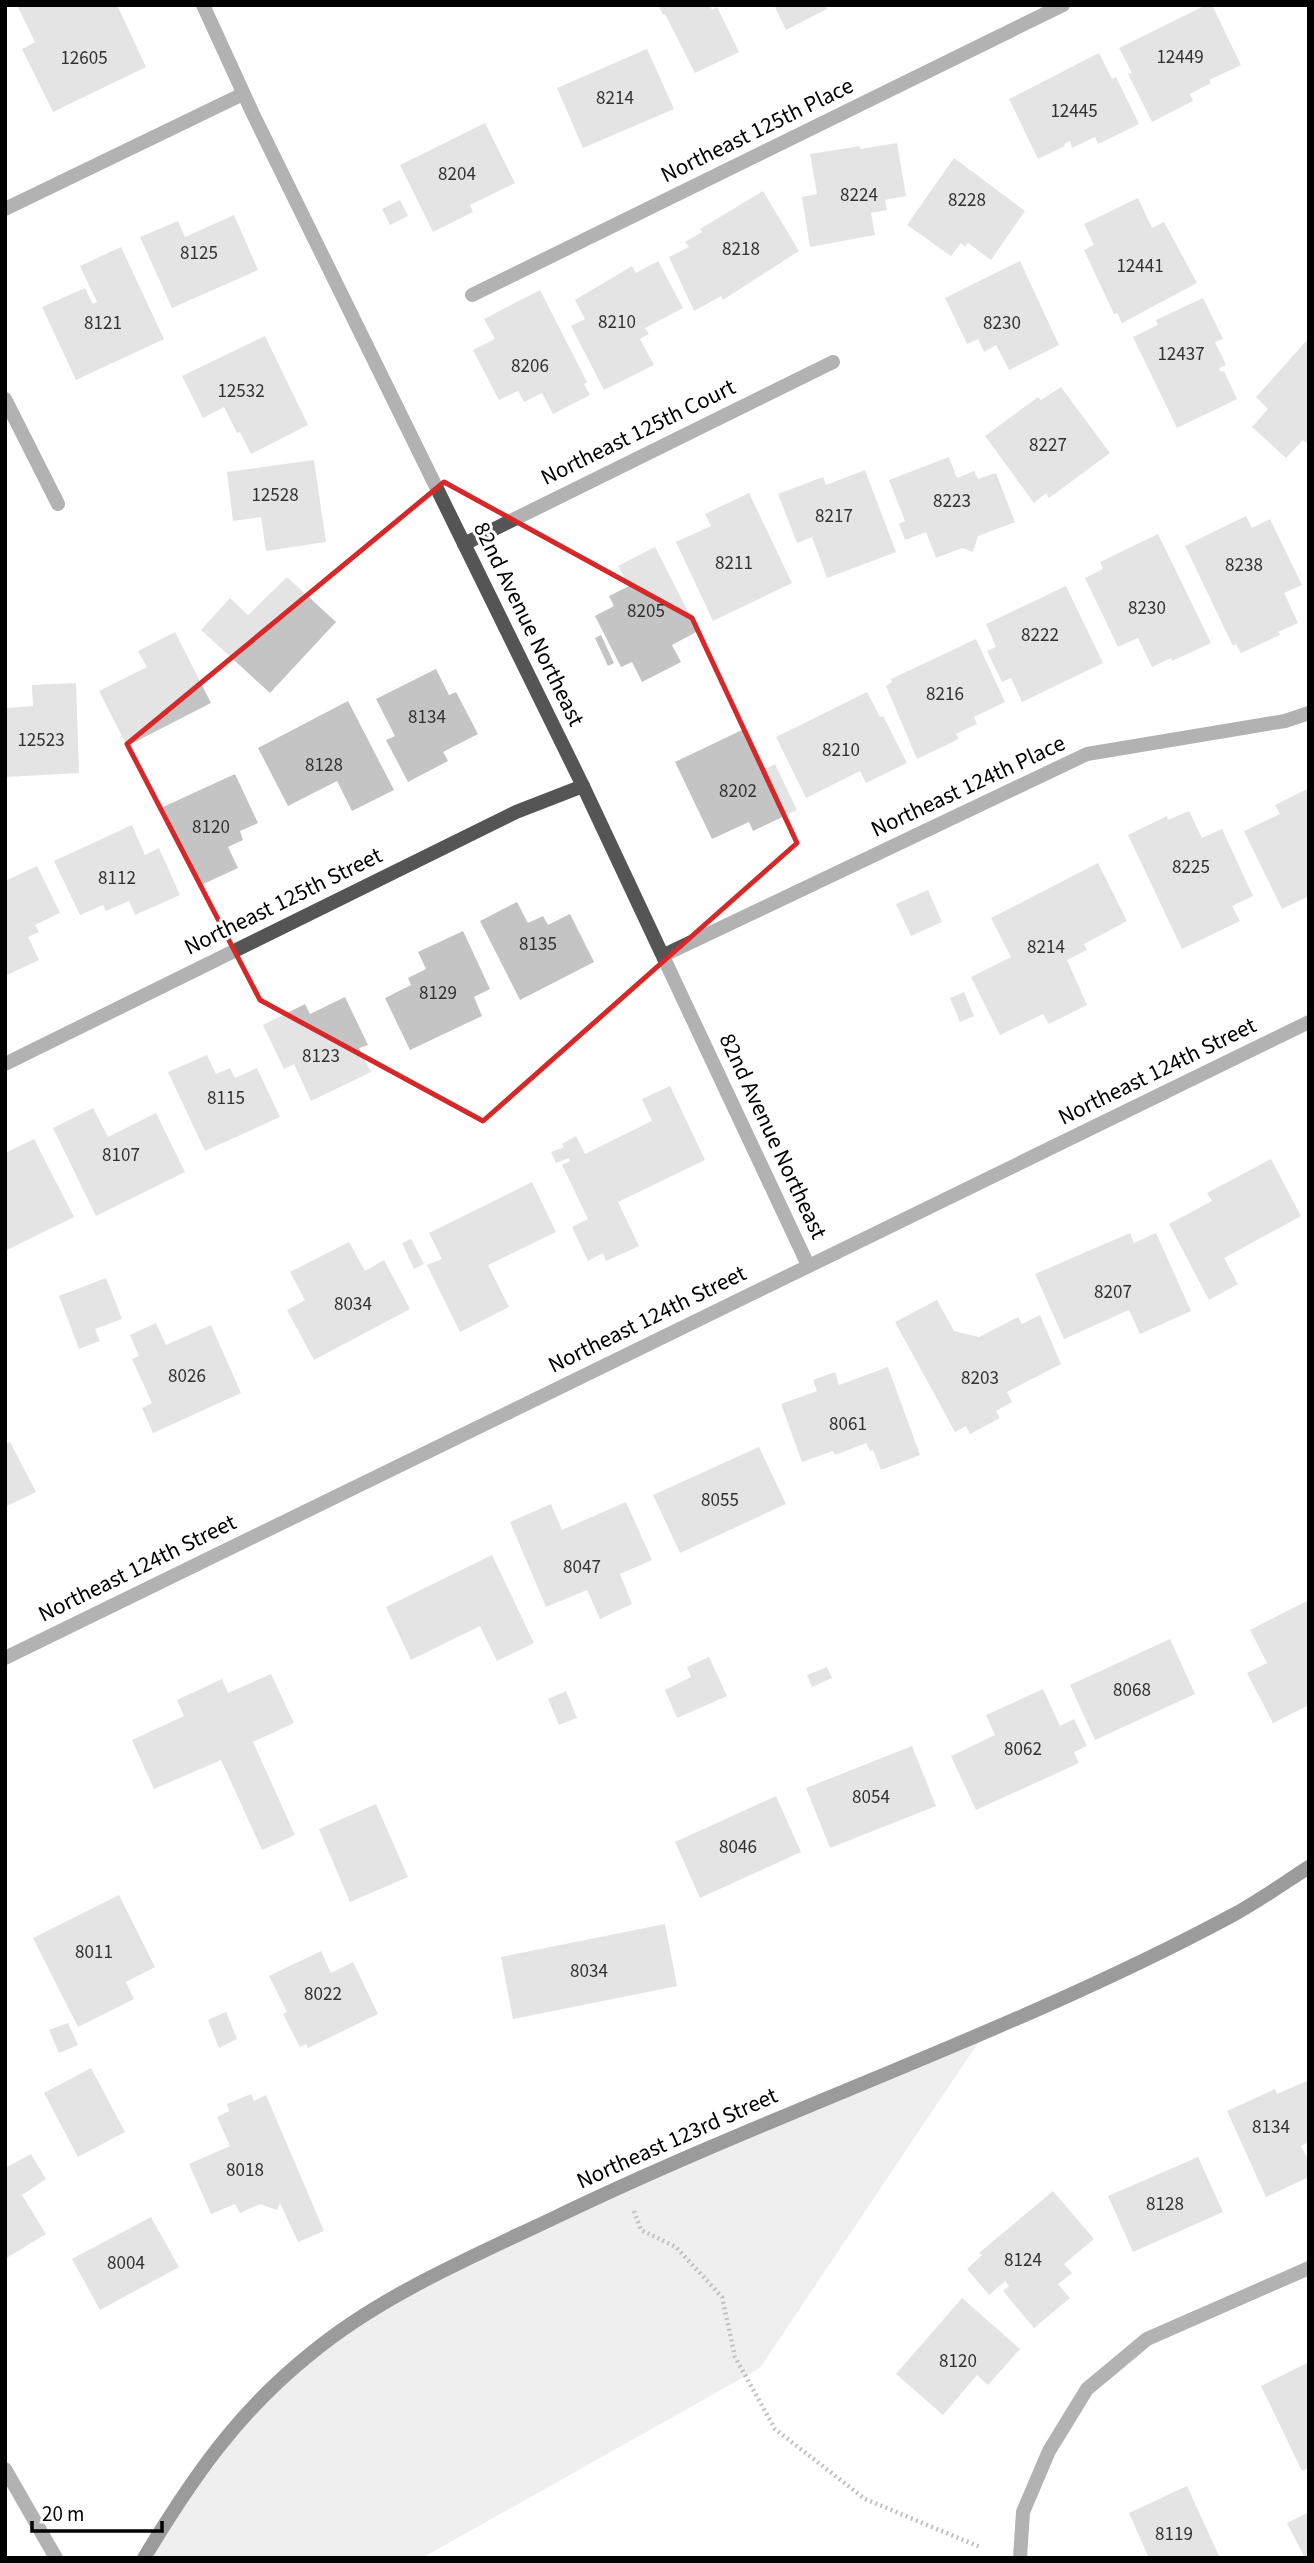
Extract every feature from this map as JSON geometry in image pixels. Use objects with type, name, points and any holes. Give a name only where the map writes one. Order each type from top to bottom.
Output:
[{"type":"street","name":"82nd Avenue Northeast","points":[[203,5],[243,94],[583,786],[808,1265]]},
{"type":"street","name":"Northeast 125th Place","points":[[472,295],[1063,5]]},
{"type":"street","points":[[5,209],[243,94]]},
{"type":"street","name":"Northeast 125th Court","points":[[464,544],[833,362]]},
{"type":"street","points":[[5,399],[58,504]]},
{"type":"street","name":"Northeast 124th Place","points":[[664,955],[1087,754],[1285,721],[1309,713]]},
{"type":"street","name":"Northeast 125th Street","points":[[5,1063],[516,812],[583,786]]},
{"type":"street","name":"Northeast 124th Street","points":[[5,1658],[1309,1022]]},
{"type":"street","name":"Northeast 123rd Street","points":[[144,2558],[182,2495],[242,2417],[309,2354],[386,2301],[624,2184],[1124,1969],[1236,1913],[1309,1867]]},
{"type":"street","points":[[1020,2558],[1023,2512],[1049,2451],[1087,2389],[1147,2339],[1309,2268]]},
{"type":"street","points":[[5,2469],[56,2558]]},
{"type":"path","points":[[624,2184],[641,2230],[676,2247],[722,2297],[735,2357],[775,2430],[865,2499],[981,2547]]},
{"type":"highlighted area","points":[[444,482],[692,618],[797,843],[483,1121],[260,1000],[127,744]]},
{"type":"shaded area","points":[[986,2031],[760,2368],[422,2558],[144,2558],[241,2417],[386,2301],[539,2225]]},
{"type":"building","points":[[17,5],[117,5],[146,67],[53,112],[22,49],[35,42]]},
{"type":"building","points":[[658,5],[710,5],[712,10],[717,7],[739,52],[695,73]]},
{"type":"building","points":[[774,5],[825,5],[827,9],[786,30]]},
{"type":"building","points":[[1206,5],[1212,5],[1241,65],[1209,80],[1211,83],[1190,94],[1193,101],[1152,122],[1128,74],[1132,73],[1119,48]]},
{"type":"building","points":[[647,49],[674,109],[583,148],[557,88]]},
{"type":"building","points":[[1099,53],[1112,79],[1116,77],[1139,124],[1098,144],[1095,137],[1072,148],[1070,141],[1038,159],[1009,99]]},
{"type":"building","points":[[485,123],[515,183],[470,205],[473,212],[433,232],[400,165]]},
{"type":"building","points":[[897,143],[906,196],[885,200],[887,210],[871,213],[875,235],[810,247],[802,197],[817,194],[810,154]]},
{"type":"building","points":[[954,158],[1025,211],[991,260],[968,243],[965,247],[961,243],[951,256],[907,225]]},
{"type":"building","points":[[763,191],[799,251],[723,300],[721,296],[694,311],[669,257],[689,247],[685,242],[702,232],[700,229]]},
{"type":"building","points":[[1138,198],[1152,228],[1164,222],[1197,283],[1122,323],[1117,313],[1114,314],[1084,250],[1094,245],[1084,224]]},
{"type":"building","points":[[400,200],[408,216],[390,225],[382,209]]},
{"type":"building","points":[[234,215],[258,270],[172,308],[140,237],[178,221],[185,237]]},
{"type":"building","points":[[121,247],[164,339],[76,380],[42,307],[85,288],[93,304],[97,302],[80,266]]},
{"type":"building","points":[[658,261],[683,308],[645,328],[649,334],[640,339],[654,365],[604,390],[571,326],[585,319],[575,300],[632,266],[636,273]]},
{"type":"building","points":[[1020,261],[1059,345],[1009,370],[996,345],[984,352],[978,339],[967,344],[945,298]]},
{"type":"building","points":[[540,290],[587,382],[584,384],[590,395],[553,414],[542,393],[524,402],[518,391],[499,400],[473,350],[495,339],[484,319]]},
{"type":"building","points":[[1203,298],[1223,339],[1215,342],[1226,365],[1219,368],[1221,372],[1224,371],[1237,399],[1177,428],[1133,337],[1158,325],[1156,320]]},
{"type":"building","points":[[265,336],[308,425],[251,454],[224,407],[203,418],[182,376]]},
{"type":"building","points":[[1309,338],[1309,445],[1303,440],[1286,458],[1252,427],[1268,409],[1256,397]]},
{"type":"building","points":[[1061,387],[1110,453],[1049,498],[1046,493],[1034,503],[985,436],[1038,397],[1041,400]]},
{"type":"building","points":[[949,457],[957,478],[974,471],[978,479],[996,473],[1015,522],[978,536],[973,552],[962,548],[936,558],[926,532],[905,540],[899,524],[905,521],[889,480]]},
{"type":"building","points":[[314,460],[326,542],[266,551],[261,517],[233,521],[227,472]]},
{"type":"building","points":[[865,470],[896,552],[827,578],[812,537],[797,543],[778,494],[823,477],[826,485]]},
{"type":"building","points":[[749,493],[792,583],[713,621],[676,542],[711,526],[705,514]]},
{"type":"building","points":[[1246,516],[1252,528],[1270,519],[1302,585],[1284,593],[1298,623],[1278,632],[1280,635],[1241,653],[1236,644],[1233,646],[1185,546]]},
{"type":"building","points":[[1158,534],[1211,643],[1152,667],[1138,638],[1118,647],[1085,578],[1103,569],[1100,562]]},
{"type":"building","points":[[655,547],[698,631],[672,645],[681,662],[642,682],[632,662],[621,667],[595,616],[614,606],[609,596],[629,586],[618,566]]},
{"type":"building","points":[[287,577],[336,622],[270,693],[201,630],[230,598],[248,615]]},
{"type":"building","points":[[1066,586],[1103,663],[1022,702],[1011,678],[1002,682],[987,651],[996,647],[986,624]]},
{"type":"building","points":[[175,632],[211,703],[127,746],[99,691],[147,667],[138,651]]},
{"type":"building","points":[[601,635],[614,663],[608,666],[595,638]]},
{"type":"building","points":[[976,639],[1005,702],[974,717],[977,724],[956,734],[959,739],[917,759],[886,686],[892,682],[891,679]]},
{"type":"building","points":[[436,669],[449,695],[456,692],[478,734],[443,752],[448,761],[408,782],[386,740],[395,736],[376,699]]},
{"type":"building","points":[[76,683],[79,773],[5,777],[5,708],[33,706],[32,685]]},
{"type":"building","points":[[867,692],[880,717],[883,716],[907,763],[866,783],[860,771],[806,798],[776,737]]},
{"type":"building","points":[[348,701],[394,790],[352,811],[337,781],[288,806],[258,748]]},
{"type":"building","points":[[742,730],[761,771],[775,764],[797,810],[753,831],[749,822],[712,839],[675,762]]},
{"type":"building","points":[[235,774],[258,823],[240,831],[243,840],[228,847],[238,868],[199,886],[163,807]]},
{"type":"building","points":[[1309,788],[1309,896],[1282,909],[1244,831],[1280,814],[1275,805]]},
{"type":"building","points":[[1189,811],[1202,838],[1222,829],[1253,896],[1232,906],[1240,921],[1182,949],[1128,835],[1167,816],[1168,820]]},
{"type":"building","points":[[132,825],[145,855],[159,848],[180,895],[135,915],[129,901],[106,911],[103,905],[80,915],[54,861]]},
{"type":"building","points":[[1098,863],[1127,921],[1084,944],[1087,950],[1067,960],[1087,1005],[1049,1024],[1043,1014],[1000,1035],[971,977],[1011,957],[991,918]]},
{"type":"building","points":[[37,866],[60,913],[35,925],[39,932],[28,937],[39,960],[5,976],[5,881]]},
{"type":"building","points":[[928,890],[942,922],[911,936],[896,904]]},
{"type":"building","points":[[517,902],[528,923],[543,916],[548,925],[570,914],[594,962],[520,1000],[480,921]]},
{"type":"building","points":[[463,931],[490,989],[474,997],[482,1016],[410,1050],[385,998],[411,985],[408,978],[426,969],[418,952]]},
{"type":"building","points":[[964,992],[974,1016],[960,1022],[950,998]]},
{"type":"building","points":[[345,997],[368,1045],[359,1048],[371,1072],[311,1101],[294,1064],[284,1069],[263,1025],[305,1004],[310,1014]]},
{"type":"building","points":[[207,1055],[216,1074],[230,1068],[235,1078],[257,1068],[280,1117],[205,1151],[168,1072]]},
{"type":"building","points":[[670,1086],[705,1160],[618,1202],[639,1246],[606,1261],[603,1253],[588,1261],[572,1227],[588,1219],[562,1165],[570,1161],[569,1158],[556,1163],[551,1152],[564,1147],[562,1144],[576,1136],[585,1154],[652,1121],[642,1099]]},
{"type":"building","points":[[93,1108],[108,1137],[156,1113],[185,1172],[96,1216],[53,1128]]},
{"type":"building","points":[[34,1139],[74,1217],[5,1251],[5,1153]]},
{"type":"building","points":[[1271,1159],[1301,1216],[1224,1258],[1238,1284],[1209,1300],[1169,1224],[1212,1201],[1207,1193]]},
{"type":"building","points":[[532,1182],[556,1232],[488,1265],[509,1307],[460,1332],[427,1265],[442,1259],[429,1233]]},
{"type":"building","points":[[1130,1233],[1134,1243],[1156,1233],[1191,1311],[1140,1334],[1129,1310],[1064,1339],[1035,1274]]},
{"type":"building","points":[[411,1239],[424,1264],[414,1269],[402,1243]]},
{"type":"building","points":[[349,1242],[365,1271],[384,1260],[410,1309],[314,1360],[287,1310],[305,1300],[290,1272]]},
{"type":"building","points":[[106,1278],[122,1319],[95,1329],[100,1341],[79,1349],[59,1296]]},
{"type":"building","points":[[937,1300],[954,1331],[979,1337],[1018,1317],[1022,1324],[1040,1315],[1061,1364],[1007,1392],[1012,1402],[996,1411],[1000,1418],[970,1434],[966,1426],[955,1432],[895,1322]]},
{"type":"building","points":[[156,1323],[166,1345],[211,1325],[241,1393],[153,1433],[142,1408],[152,1403],[132,1359],[139,1356],[130,1335]]},
{"type":"building","points":[[888,1367],[920,1455],[881,1470],[873,1450],[870,1451],[866,1443],[835,1455],[833,1451],[802,1462],[781,1404],[817,1391],[813,1380],[835,1372],[839,1385]]},
{"type":"building","points":[[10,1442],[36,1492],[5,1507],[5,1444]]},
{"type":"building","points":[[759,1447],[786,1504],[680,1553],[653,1495]]},
{"type":"building","points":[[626,1502],[652,1560],[620,1574],[632,1604],[600,1619],[587,1590],[546,1607],[510,1522],[551,1504],[562,1530]]},
{"type":"building","points":[[492,1555],[534,1643],[497,1661],[480,1626],[411,1660],[386,1607]]},
{"type":"building","points":[[1309,1600],[1309,1705],[1273,1723],[1247,1673],[1267,1663],[1250,1630]]},
{"type":"building","points":[[1170,1639],[1195,1694],[1095,1740],[1070,1685]]},
{"type":"building","points":[[709,1657],[727,1696],[677,1718],[665,1690],[691,1677],[687,1667]]},
{"type":"building","points":[[827,1667],[832,1678],[812,1687],[807,1675]]},
{"type":"building","points":[[271,1674],[294,1723],[253,1742],[295,1835],[262,1850],[221,1760],[154,1789],[132,1740],[184,1716],[177,1700],[222,1679],[228,1693]]},
{"type":"building","points":[[1043,1689],[1060,1726],[1074,1719],[1087,1746],[1074,1752],[1079,1763],[976,1810],[951,1756],[995,1735],[986,1715]]},
{"type":"building","points":[[566,1691],[577,1718],[559,1725],[548,1699]]},
{"type":"building","points":[[912,1746],[936,1806],[830,1848],[806,1788]]},
{"type":"building","points":[[776,1796],[801,1852],[700,1898],[675,1842]]},
{"type":"building","points":[[376,1804],[408,1877],[350,1902],[319,1829]]},
{"type":"building","points":[[119,1895],[155,1967],[126,1982],[134,1999],[78,2027],[33,1938]]},
{"type":"building","points":[[665,1924],[677,1986],[513,2019],[501,1957]]},
{"type":"building","points":[[321,1951],[331,1973],[353,1962],[378,2014],[308,2048],[306,2044],[300,2047],[283,2014],[287,2012],[269,1976]]},
{"type":"building","points":[[226,2012],[237,2039],[219,2048],[208,2020]]},
{"type":"building","points":[[68,2023],[78,2045],[59,2053],[49,2030]]},
{"type":"building","points":[[91,2068],[125,2132],[78,2157],[44,2093]]},
{"type":"building","points":[[1309,2080],[1309,2142],[1301,2146],[1309,2161],[1309,2177],[1266,2197],[1227,2111],[1275,2089],[1277,2094]]},
{"type":"building","points":[[251,2094],[254,2101],[266,2095],[324,2231],[298,2242],[280,2203],[277,2210],[260,2204],[240,2213],[235,2204],[211,2214],[189,2164],[230,2146],[217,2117],[229,2111],[227,2104]]},
{"type":"building","points":[[31,2154],[46,2179],[22,2195],[46,2234],[5,2259],[5,2164],[7,2167]]},
{"type":"building","points":[[1198,2157],[1223,2212],[1133,2252],[1108,2196]]},
{"type":"building","points":[[1053,2191],[1094,2239],[1064,2264],[1072,2273],[1058,2284],[1070,2298],[1034,2328],[1003,2291],[1009,2286],[1005,2281],[989,2295],[967,2269],[982,2255],[979,2253]]},
{"type":"building","points":[[151,2217],[179,2267],[100,2310],[72,2259]]},
{"type":"building","points":[[962,2298],[1020,2349],[988,2385],[977,2375],[943,2415],[896,2374]]},
{"type":"building","points":[[1309,2362],[1309,2468],[1302,2471],[1261,2386]]},
{"type":"building","points":[[1187,2486],[1220,2558],[1144,2558],[1148,2556],[1129,2513]]},
{"type":"building","points":[[1309,2512],[1309,2558],[1305,2558],[1287,2523]]}]
